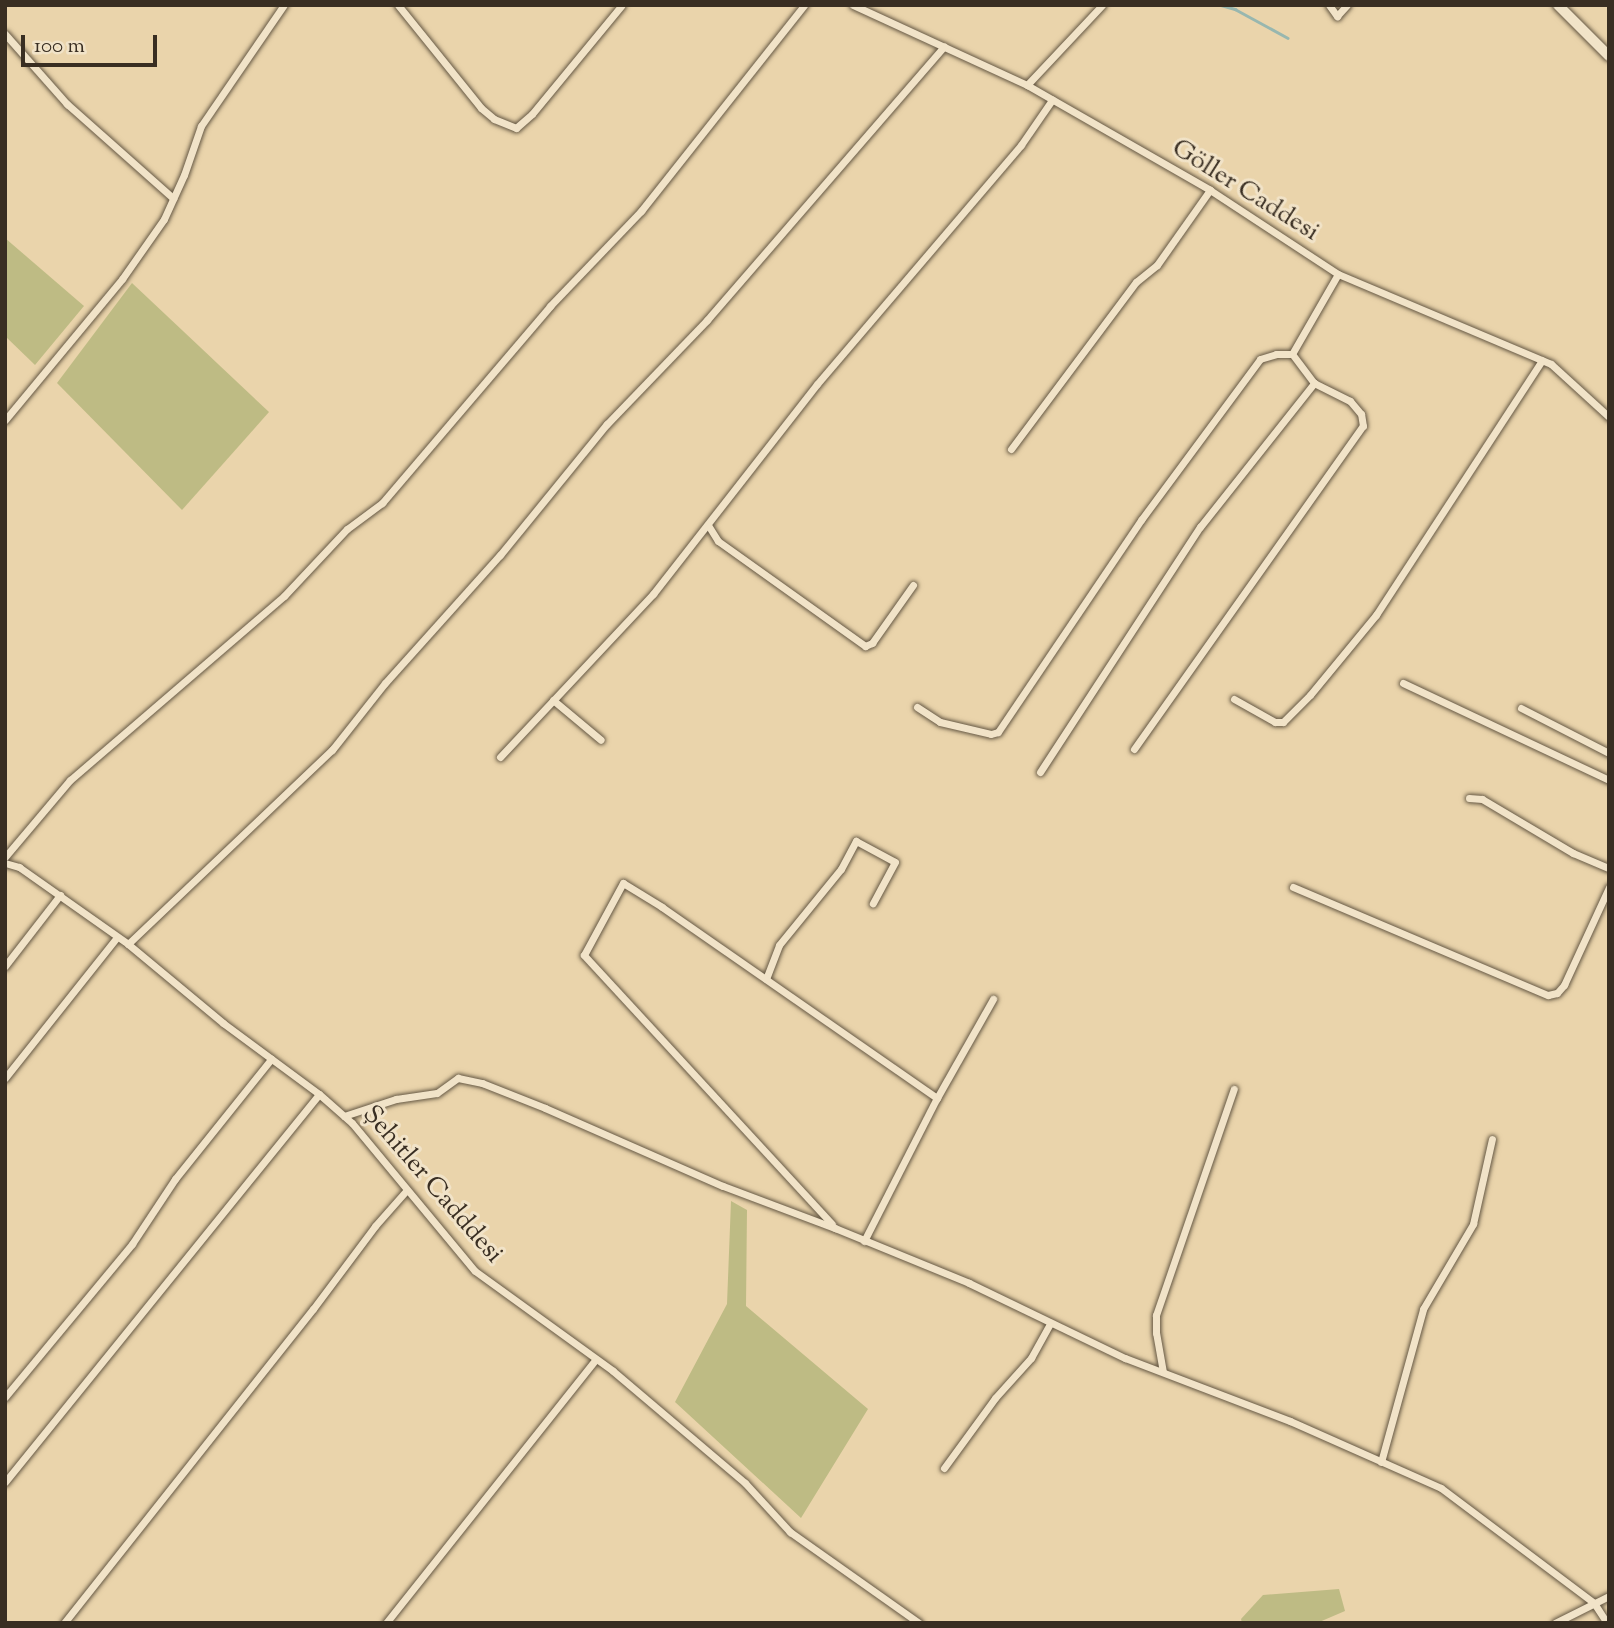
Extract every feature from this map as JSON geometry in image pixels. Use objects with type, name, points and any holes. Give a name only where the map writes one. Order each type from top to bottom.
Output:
[{"type":"street","points":[[5,420],[122,279],[164,219],[201,126],[284,5]]},
{"type":"street","points":[[398,5],[481,108],[494,119],[516,128],[532,114],[622,5]]},
{"type":"street","points":[[5,857],[70,780],[284,596],[347,529],[382,503],[550,306],[641,211],[804,5]]},
{"type":"street","name":"Göller Caddesi","points":[[853,5],[1027,85],[1210,190],[1338,274],[1551,364],[1609,416]]},
{"type":"street","points":[[1027,85],[1102,5]]},
{"type":"street","points":[[1329,5],[1337,16],[1347,5]]},
{"type":"street","points":[[1559,5],[1609,56]]},
{"type":"street","points":[[5,34],[67,104],[173,198]]},
{"type":"street","points":[[128,944],[331,750],[385,683],[500,555],[607,424],[707,320],[944,46]]},
{"type":"street","points":[[500,757],[653,594],[817,384],[1021,145],[1052,100]]},
{"type":"street","points":[[1011,449],[1136,282],[1157,265],[1210,190]]},
{"type":"street","points":[[1292,354],[1338,274]]},
{"type":"street","points":[[1134,749],[1363,426],[1361,414],[1350,401],[1314,383],[1292,354]]},
{"type":"street","points":[[917,707],[940,722],[991,734],[998,732],[1141,520],[1260,359],[1292,354]]},
{"type":"street","points":[[1234,699],[1275,722],[1283,722],[1310,695],[1376,615],[1542,360]]},
{"type":"street","points":[[1040,772],[1200,527],[1314,383]]},
{"type":"street","points":[[708,525],[718,541],[865,646],[872,643],[913,585]]},
{"type":"street","points":[[1404,683],[1609,780]]},
{"type":"street","points":[[554,700],[601,740]]},
{"type":"street","points":[[1521,708],[1609,753]]},
{"type":"street","points":[[1469,798],[1482,799],[1573,853],[1609,868]]},
{"type":"street","points":[[766,979],[779,945],[841,869],[856,841],[895,862],[873,903]]},
{"type":"street","name":"Şehitler Cadddesi","points":[[5,863],[19,867],[128,944],[271,1059],[319,1094],[344,1116],[475,1271],[596,1359],[745,1483],[790,1532],[919,1623]]},
{"type":"street","points":[[835,1227],[584,955],[623,883],[937,1098]]},
{"type":"street","points":[[1293,887],[1548,995],[1556,993],[1564,985],[1609,887]]},
{"type":"street","points":[[5,966],[60,895]]},
{"type":"street","points":[[5,1078],[117,937]]},
{"type":"street","points":[[864,1241],[937,1098],[993,999]]},
{"type":"street","points":[[5,1397],[132,1244],[175,1179],[271,1059]]},
{"type":"street","points":[[344,1116],[396,1099],[437,1093],[458,1078],[482,1083],[545,1108],[723,1186],[835,1227],[969,1283],[1125,1358],[1290,1421],[1441,1488],[1594,1603],[1607,1623]]},
{"type":"street","points":[[1163,1372],[1156,1333],[1156,1315],[1234,1089]]},
{"type":"street","points":[[5,1482],[319,1094]]},
{"type":"street","points":[[1381,1462],[1423,1309],[1473,1224],[1492,1139]]},
{"type":"street","points":[[64,1623],[313,1309],[375,1226],[407,1191]]},
{"type":"street","points":[[944,1468],[995,1398],[1031,1357],[1050,1324]]},
{"type":"street","points":[[386,1623],[596,1359]]},
{"type":"street","points":[[1555,1623],[1609,1596]]},
{"type":"shaded area","points":[[5,238],[84,306],[35,365],[5,336]]},
{"type":"shaded area","points":[[132,283],[269,412],[182,510],[57,383]]},
{"type":"shaded area","points":[[731,1201],[747,1210],[746,1306],[868,1409],[801,1518],[675,1402],[727,1304]]},
{"type":"shaded area","points":[[1339,1589],[1345,1611],[1317,1623],[1242,1623],[1241,1619],[1263,1595]]},
{"type":"waterway","points":[[1221,5],[1235,9],[1288,38]]}]
